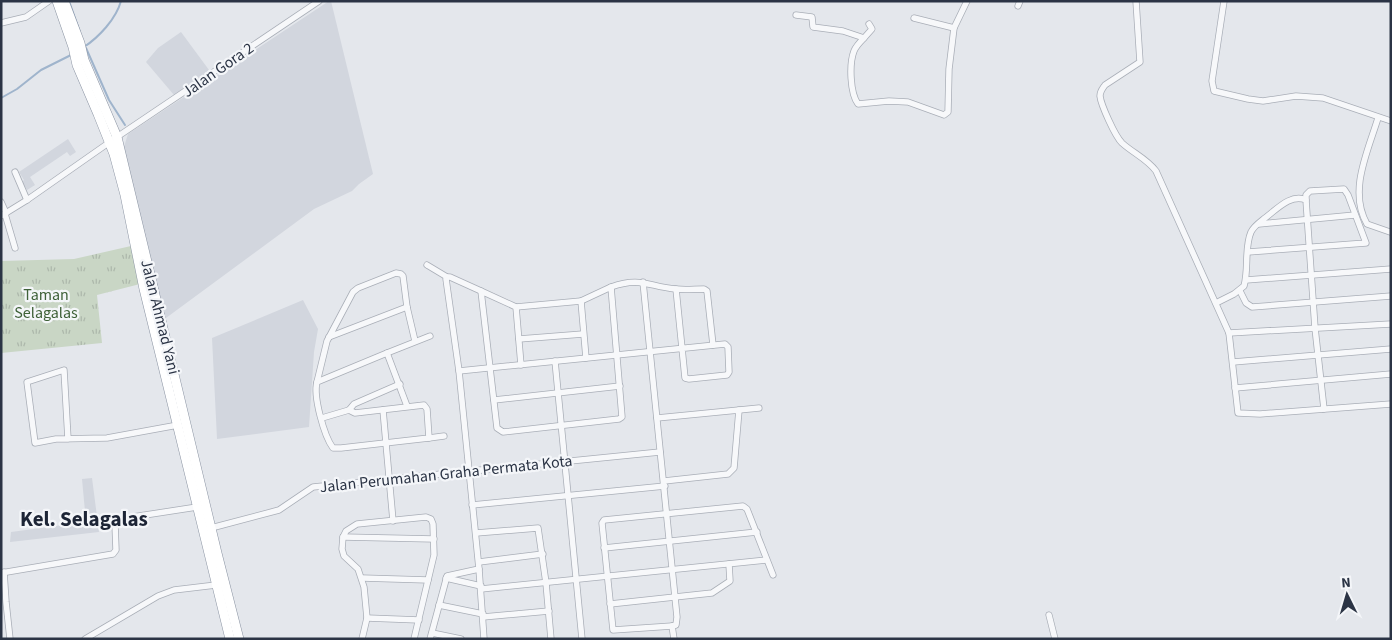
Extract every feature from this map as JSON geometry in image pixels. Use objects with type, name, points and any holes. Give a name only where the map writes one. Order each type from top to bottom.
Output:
[{"type":"highway","points":[[57,1],[71,30]]},
{"type":"highway","points":[[64,1],[71,30]]},
{"type":"highway","name":"Jalan Ahmad Yani","points":[[71,30],[82,67],[114,140],[182,429],[211,528],[212,554],[239,639]]},
{"type":"highway","points":[[186,442],[197,507],[212,554],[216,585],[230,639]]},
{"type":"street","points":[[1,23],[26,18],[48,1]]},
{"type":"street","name":"Jalan Gora 2","points":[[4,214],[319,1]]},
{"type":"street","points":[[869,24],[872,29],[855,48],[851,64],[852,81],[857,102],[859,104],[889,101],[908,102],[946,115],[948,112],[949,69],[954,28],[967,1]]},
{"type":"street","points":[[1136,1],[1140,62],[1105,85],[1101,90],[1100,96],[1121,142],[1151,164],[1156,171],[1216,303],[1229,333],[1237,411],[1241,414],[1391,404]]},
{"type":"street","points":[[1224,1],[1212,81],[1214,91],[1263,101],[1296,96],[1323,98],[1391,121]]},
{"type":"street","points":[[796,15],[812,17],[813,26],[816,28],[843,31],[864,38]]},
{"type":"street","points":[[914,18],[954,28]]},
{"type":"street","points":[[1378,118],[1359,184],[1359,196],[1362,214],[1367,224],[1390,232]]},
{"type":"street","points":[[15,172],[27,200]]},
{"type":"street","points":[[1248,252],[1309,247],[1366,243],[1348,195],[1344,189],[1310,191],[1306,195],[1309,247],[1315,328],[1324,409]]},
{"type":"street","points":[[1216,303],[1240,291],[1244,286],[1252,230],[1276,208],[1286,202],[1302,198],[1306,200]]},
{"type":"street","points":[[1,202],[15,248]]},
{"type":"street","points":[[1257,225],[1355,215]]},
{"type":"street","points":[[427,265],[446,277],[516,307],[580,301],[624,282],[643,282],[676,289],[704,289],[707,290],[713,346]]},
{"type":"street","points":[[1246,280],[1391,269]]},
{"type":"street","points":[[415,341],[407,307],[403,276],[401,274],[396,273],[358,288],[353,292],[326,341],[317,382],[317,398],[329,441],[333,448],[444,436]]},
{"type":"street","points":[[446,277],[459,371],[479,562],[484,639]]},
{"type":"street","points":[[643,282],[664,483],[667,514],[669,542],[672,570],[674,598],[677,622],[672,626],[614,630],[604,548],[602,523],[604,520],[667,514],[743,506],[747,509],[773,575]]},
{"type":"street","points":[[481,291],[497,428],[503,432],[621,418],[623,414],[611,287]]},
{"type":"street","points":[[459,371],[682,348],[713,346],[725,344],[728,347],[729,372],[725,376],[686,379],[684,376],[682,348],[676,289]]},
{"type":"street","points":[[1240,291],[1246,303],[1252,307],[1391,296]]},
{"type":"street","points":[[580,301],[586,358]]},
{"type":"street","points":[[329,337],[407,307]]},
{"type":"street","points":[[516,307],[521,365]]},
{"type":"street","points":[[1229,333],[1391,324]]},
{"type":"street","points":[[519,339],[584,334]]},
{"type":"street","points":[[317,382],[430,336]]},
{"type":"street","points":[[1233,362],[1391,349]]},
{"type":"street","points":[[388,353],[408,406]]},
{"type":"street","points":[[555,362],[582,639]]},
{"type":"street","points":[[68,439],[64,370],[27,382],[35,443],[68,439],[107,438],[182,429]]},
{"type":"street","points":[[1235,388],[1391,374]]},
{"type":"street","points":[[322,418],[348,410],[354,404],[400,384]]},
{"type":"street","points":[[494,400],[620,386]]},
{"type":"street","points":[[348,410],[355,413],[421,404],[426,406],[430,438]]},
{"type":"street","points":[[657,418],[759,408]]},
{"type":"street","points":[[382,410],[393,521]]},
{"type":"street","points":[[472,505],[567,496],[728,474],[734,468],[739,410]]},
{"type":"street","name":"Jalan Perumahan Graha Permata Kota","points":[[211,528],[279,510],[310,488],[660,452]]},
{"type":"street","points":[[10,639],[3,602],[3,572],[113,554],[116,550],[115,524],[119,519],[197,507]]},
{"type":"street","points":[[362,639],[367,618],[362,578],[358,569],[344,556],[342,549],[343,537],[350,528],[357,524],[430,518],[433,524],[434,555],[414,639]]},
{"type":"street","points":[[476,534],[538,528],[543,554],[550,639]]},
{"type":"street","points":[[604,548],[757,532]]},
{"type":"street","points":[[343,537],[434,539]]},
{"type":"street","points":[[479,562],[543,554]]},
{"type":"street","points":[[446,578],[481,588],[766,560]]},
{"type":"street","points":[[610,604],[715,592],[730,581],[729,564]]},
{"type":"street","points":[[461,639],[431,636],[446,578],[450,574],[479,569]]},
{"type":"street","points":[[362,578],[428,580]]},
{"type":"street","points":[[85,639],[158,596],[174,590],[216,585]]},
{"type":"street","points":[[439,605],[483,616],[549,611]]},
{"type":"street","points":[[1050,615],[1055,639]]},
{"type":"street","points":[[367,618],[419,620]]},
{"type":"street","points":[[672,626],[674,639]]},
{"type":"shaded area","points":[[331,1],[373,174],[352,191],[314,209],[166,318],[122,153],[128,134]]},
{"type":"shaded area","points":[[181,32],[209,70],[174,95],[146,62],[158,48]]},
{"type":"shaded area","points":[[68,139],[76,152],[70,156],[67,152],[30,177],[35,185],[27,190],[19,172]]},
{"type":"shaded area","points":[[303,300],[318,329],[314,352],[309,427],[217,439],[212,338]]},
{"type":"shaded area","points":[[92,478],[99,532],[10,542],[11,532],[86,522],[82,479]]},
{"type":"green space","name":"Taman Selagalas","points":[[131,246],[140,284],[97,295],[102,343],[1,353],[1,261],[74,259]]},
{"type":"waterway","points":[[69,1],[80,32]]},
{"type":"waterway","points":[[84,47],[106,27],[119,8],[121,1]]},
{"type":"waterway","points":[[86,48],[109,100],[125,125]]},
{"type":"waterway","points":[[1,98],[17,89],[41,70],[71,55]]},
{"type":"district","name":"Kel. Selagalas","points":[[84,519]]}]
